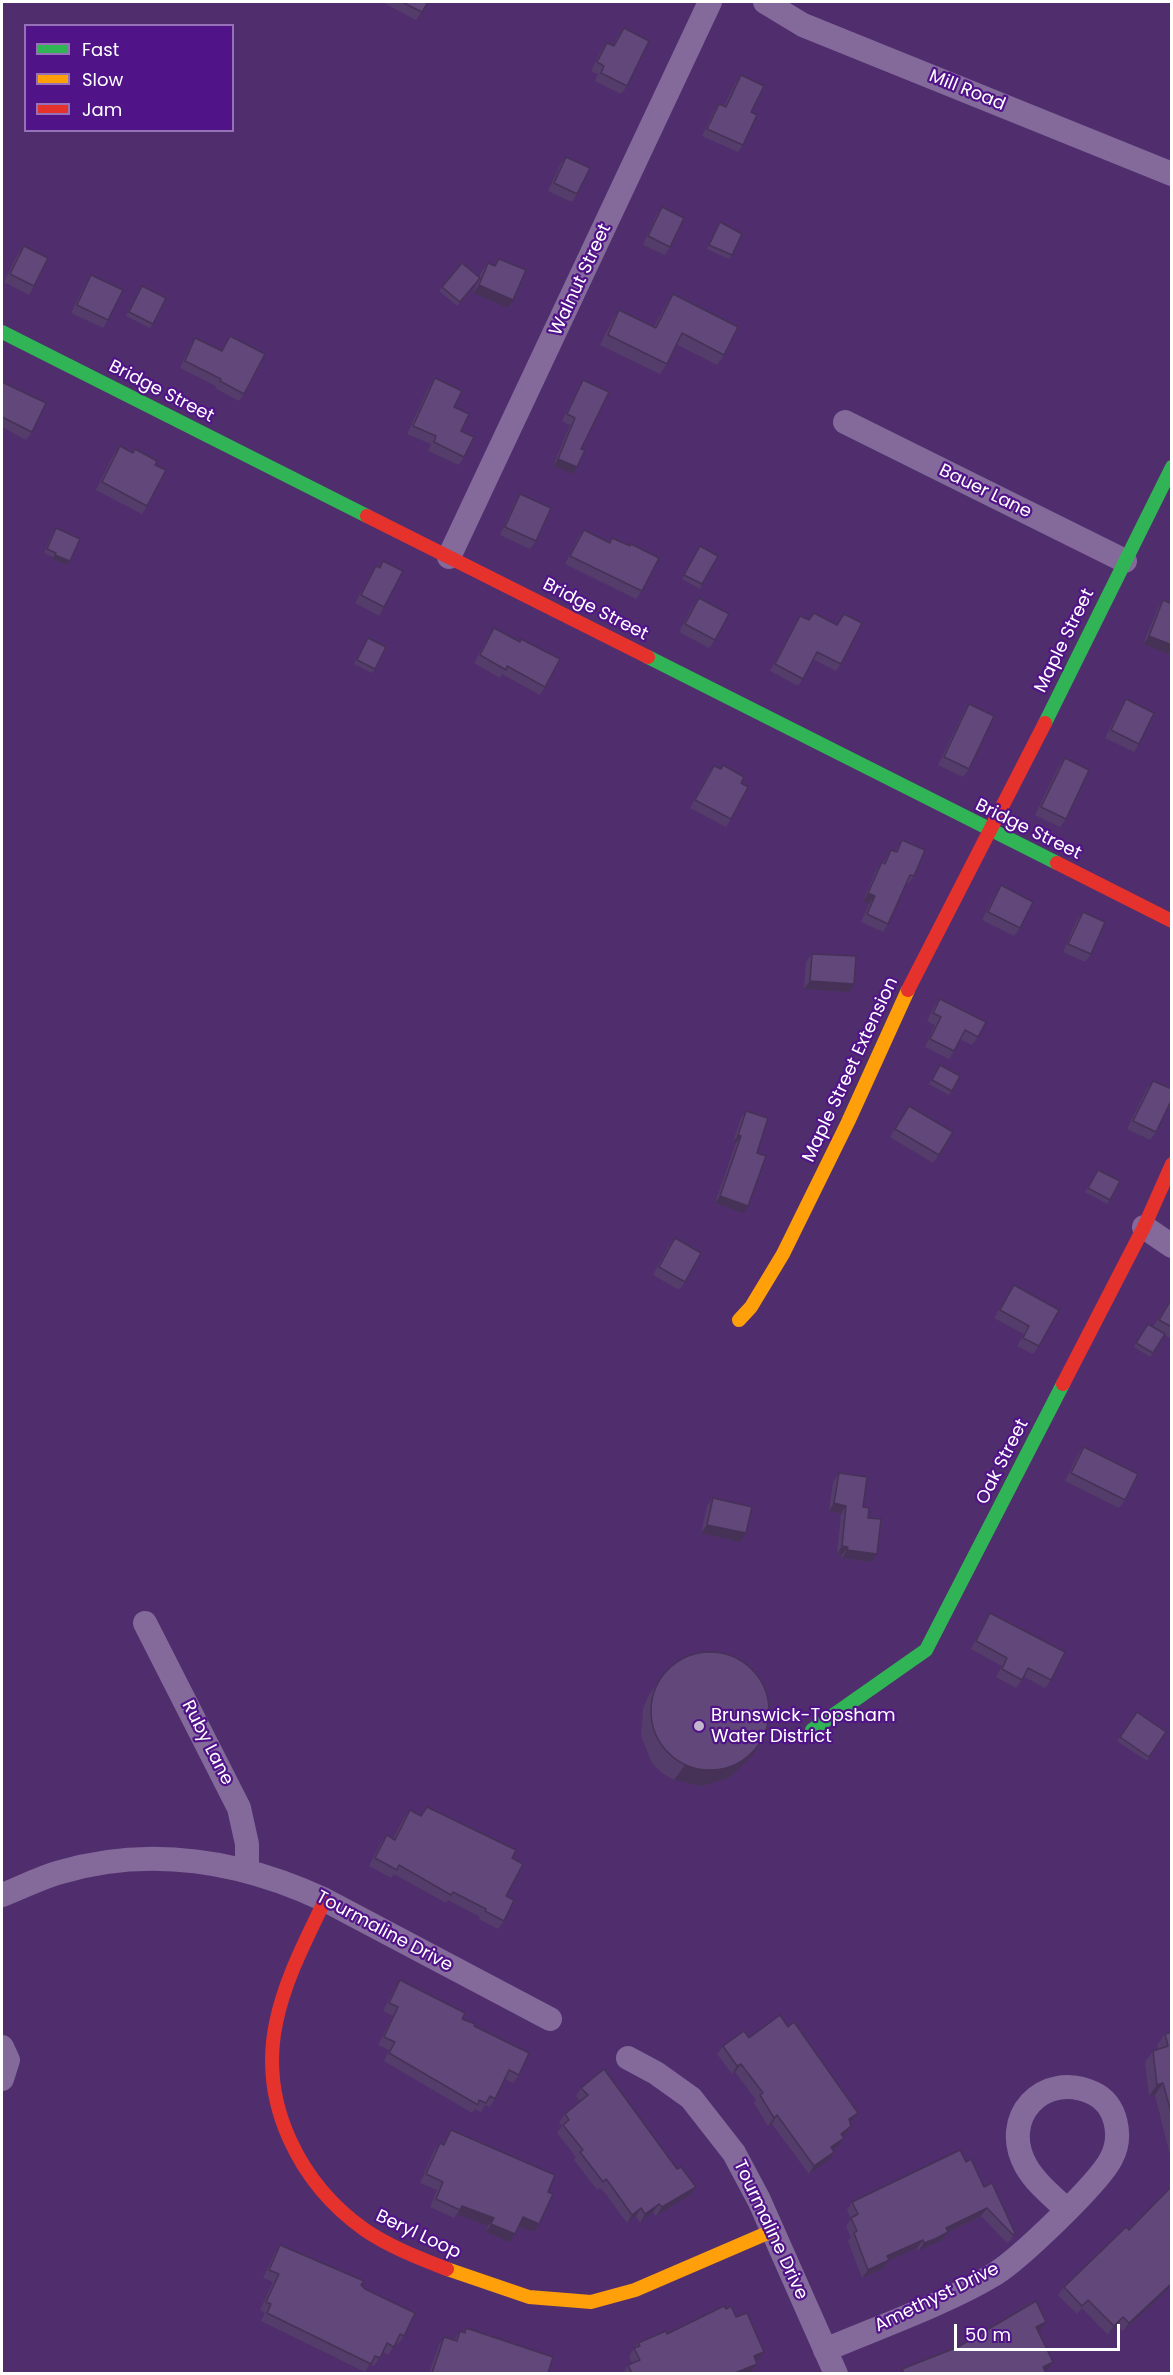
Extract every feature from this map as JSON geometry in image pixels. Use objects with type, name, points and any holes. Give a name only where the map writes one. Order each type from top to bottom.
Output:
[{"type":"street","name":"Walnut Street","points":[[449,556],[710,2]]},
{"type":"street","name":"Mill Road","points":[[765,2],[803,25],[1172,174]]},
{"type":"street","name":"Bridge Street","points":[[2,332],[1172,921]]},
{"type":"street","name":"Bauer Lane","points":[[845,422],[1125,561]]},
{"type":"street","name":"Maple Street","points":[[991,831],[1172,467]]},
{"type":"street","name":"Maple Street Extension","points":[[739,1320],[751,1307],[783,1254],[848,1122],[892,1020],[991,831]]},
{"type":"street","name":"Oak Street","points":[[812,1730],[926,1650],[1143,1227],[1172,1164]]},
{"type":"street","points":[[1143,1227],[1172,1246]]},
{"type":"street","name":"Ruby Lane","points":[[146,1623],[239,1808],[247,1844],[247,1869]]},
{"type":"street","name":"Tourmaline Drive","points":[[2,1895],[57,1873],[115,1861],[191,1859],[247,1869],[293,1885],[325,1900],[550,2019]]},
{"type":"street","name":"Beryl Loop","points":[[325,1900],[284,1992],[276,2023],[272,2057],[274,2088],[289,2145],[304,2171],[320,2191],[357,2224],[389,2244],[470,2279],[512,2295],[549,2302],[593,2302],[624,2295],[772,2231]]},
{"type":"street","points":[[2,2047],[8,2060],[2,2079]]},
{"type":"street","name":"Tourmaline Drive","points":[[628,2058],[656,2073],[691,2098],[734,2152],[836,2373]]},
{"type":"street","name":"Amethyst Drive","points":[[825,2350],[995,2273],[1027,2249],[1101,2174],[1112,2159],[1118,2141],[1117,2125],[1111,2110],[1099,2096],[1082,2088],[1064,2085],[1046,2090],[1032,2100],[1023,2114],[1018,2131],[1019,2146],[1026,2166],[1066,2209]]},
{"type":"building","points":[[402,2],[428,2],[422,12]]},
{"type":"building","points":[[624,28],[649,41],[627,86],[601,73],[604,66],[597,62],[607,43],[614,46]]},
{"type":"building","points":[[741,75],[764,86],[751,112],[757,115],[743,145],[707,129],[719,104],[726,107]]},
{"type":"building","points":[[566,157],[590,168],[577,194],[554,183]]},
{"type":"building","points":[[662,207],[684,218],[670,247],[648,236]]},
{"type":"building","points":[[720,222],[742,234],[732,255],[709,245]]},
{"type":"building","points":[[24,246],[48,258],[34,286],[10,274]]},
{"type":"building","points":[[499,259],[526,270],[513,300],[479,285],[488,263],[495,266]]},
{"type":"building","points":[[462,263],[480,278],[460,302],[442,287]]},
{"type":"building","points":[[91,275],[123,290],[108,320],[77,305]]},
{"type":"building","points":[[142,286],[166,298],[153,324],[129,312]]},
{"type":"building","points":[[673,294],[738,327],[724,355],[682,333],[667,364],[608,335],[619,310],[656,328]]},
{"type":"building","points":[[230,336],[265,354],[244,394],[220,381],[221,379],[185,361],[195,338],[222,351]]},
{"type":"building","points":[[435,378],[462,391],[454,407],[469,414],[461,431],[474,437],[464,457],[434,442],[436,436],[413,426]]},
{"type":"building","points":[[583,380],[609,392],[581,449],[585,450],[577,467],[558,459],[575,418],[567,414]]},
{"type":"building","points":[[2,382],[46,403],[32,432],[2,417]]},
{"type":"building","points":[[120,446],[133,453],[135,449],[157,461],[155,465],[166,470],[147,506],[102,482]]},
{"type":"building","points":[[520,494],[551,508],[536,541],[505,527]]},
{"type":"building","points":[[56,528],[80,539],[70,561],[47,549]]},
{"type":"building","points":[[584,530],[610,543],[612,538],[630,546],[631,544],[659,558],[642,591],[570,556]]},
{"type":"building","points":[[700,546],[718,556],[702,584],[684,575]]},
{"type":"building","points":[[383,561],[403,571],[384,607],[361,595],[376,566],[380,568]]},
{"type":"building","points":[[699,598],[729,614],[715,640],[685,624]]},
{"type":"building","points":[[1163,600],[1172,604],[1172,645],[1149,636]]},
{"type":"building","points":[[814,613],[837,625],[844,614],[862,623],[841,664],[817,652],[803,679],[775,664],[800,616],[809,620]]},
{"type":"building","points":[[494,628],[560,659],[545,687],[507,666],[506,670],[480,655]]},
{"type":"building","points":[[368,638],[386,647],[375,669],[357,660]]},
{"type":"building","points":[[1126,699],[1154,713],[1139,744],[1111,730]]},
{"type":"building","points":[[969,704],[994,716],[969,769],[944,757]]},
{"type":"building","points":[[1065,758],[1089,770],[1066,819],[1041,807]]},
{"type":"building","points":[[723,765],[744,777],[741,783],[748,787],[731,819],[695,800],[714,766],[721,769]]},
{"type":"building","points":[[902,840],[925,850],[914,876],[910,875],[888,924],[867,914],[875,896],[868,893],[882,862],[885,864],[891,850],[897,852]]},
{"type":"building","points":[[1001,885],[1033,902],[1020,928],[988,912]]},
{"type":"building","points":[[1083,912],[1105,922],[1091,954],[1068,944]]},
{"type":"building","points":[[812,954],[856,956],[854,984],[810,981]]},
{"type":"building","points":[[940,999],[986,1022],[978,1037],[965,1030],[954,1051],[930,1039],[941,1017],[933,1013]]},
{"type":"building","points":[[940,1065],[960,1076],[952,1091],[932,1080]]},
{"type":"building","points":[[1153,1081],[1172,1089],[1172,1099],[1156,1132],[1133,1121]]},
{"type":"building","points":[[909,1106],[953,1132],[939,1155],[895,1129]]},
{"type":"building","points":[[746,1111],[768,1118],[757,1153],[766,1156],[748,1206],[720,1196],[741,1136],[738,1135]]},
{"type":"building","points":[[1098,1170],[1120,1181],[1110,1200],[1088,1188]]},
{"type":"building","points":[[675,1238],[701,1253],[685,1282],[659,1267]]},
{"type":"building","points":[[1014,1285],[1059,1310],[1039,1346],[1023,1338],[1029,1326],[1000,1310]]},
{"type":"building","points":[[1172,1298],[1172,1327],[1159,1320]]},
{"type":"building","points":[[1148,1324],[1165,1334],[1153,1353],[1136,1343]]},
{"type":"building","points":[[1084,1447],[1138,1474],[1125,1500],[1071,1473]]},
{"type":"building","points":[[839,1473],[867,1477],[863,1507],[869,1508],[868,1518],[881,1519],[877,1554],[847,1550],[848,1547],[842,1546],[846,1506],[834,1503]]},
{"type":"building","points":[[713,1498],[752,1507],[746,1533],[707,1525]]},
{"type":"building","points":[[990,1613],[1065,1652],[1051,1680],[1028,1668],[1022,1680],[1002,1669],[1007,1658],[976,1641]]},
{"type":"building","name":"Brunswick-Topsham Water District","points":[[710,1652],[732,1657],[752,1669],[764,1689],[769,1711],[764,1733],[752,1753],[732,1765],[710,1770],[688,1765],[668,1753],[656,1733],[651,1711],[656,1689],[668,1669],[688,1657]]},
{"type":"building","points":[[1137,1712],[1166,1732],[1149,1757],[1120,1737]]},
{"type":"building","points":[[427,1807],[516,1850],[512,1858],[523,1864],[506,1896],[514,1900],[504,1921],[485,1911],[486,1909],[453,1892],[451,1895],[399,1865],[397,1870],[375,1858],[387,1835],[395,1840],[410,1810],[421,1816]]},
{"type":"building","points":[[400,1980],[465,2013],[462,2019],[475,2024],[474,2026],[529,2053],[519,2075],[509,2070],[495,2099],[490,2096],[486,2103],[479,2100],[478,2105],[389,2053],[395,2042],[384,2037],[398,2007],[389,2003]]},
{"type":"building","points":[[780,2015],[788,2027],[794,2022],[858,2113],[849,2119],[851,2126],[841,2134],[844,2138],[831,2147],[834,2152],[814,2166],[777,2115],[774,2118],[760,2095],[763,2093],[741,2064],[737,2066],[723,2046],[744,2031],[749,2038]]},
{"type":"building","points":[[1172,2032],[1172,2116],[1163,2083],[1157,2085],[1153,2051],[1168,2046],[1165,2034]]},
{"type":"building","points":[[604,2069],[677,2169],[681,2167],[696,2187],[662,2207],[659,2204],[645,2214],[641,2208],[632,2215],[606,2179],[603,2182],[580,2152],[583,2150],[563,2125],[569,2120],[565,2114],[588,2095],[581,2088]]},
{"type":"building","points":[[451,2130],[555,2175],[548,2192],[553,2194],[539,2224],[523,2217],[515,2234],[491,2224],[494,2218],[462,2206],[460,2210],[436,2199],[443,2182],[426,2174],[440,2143],[444,2145]]},
{"type":"building","points":[[960,2150],[966,2162],[971,2159],[984,2187],[992,2183],[1015,2233],[1013,2235],[987,2208],[946,2228],[948,2232],[935,2239],[924,2243],[923,2240],[887,2256],[889,2260],[868,2270],[854,2233],[857,2231],[851,2218],[858,2214],[852,2202]]},
{"type":"building","points":[[1170,2188],[1172,2189],[1172,2283],[1129,2323],[1123,2317],[1114,2326],[1088,2300],[1082,2306],[1064,2287],[1126,2227],[1129,2230]]},
{"type":"building","points":[[280,2245],[364,2281],[361,2285],[365,2289],[415,2313],[404,2336],[400,2334],[394,2347],[387,2343],[380,2358],[375,2356],[371,2364],[267,2313],[271,2304],[266,2302],[279,2274],[269,2270]]},
{"type":"building","points":[[1036,2301],[1046,2322],[1036,2327],[1053,2362],[1043,2367],[1046,2373],[904,2373],[902,2369],[958,2347]]},
{"type":"building","points":[[724,2306],[726,2309],[731,2306],[736,2317],[747,2313],[764,2352],[754,2356],[757,2364],[735,2373],[632,2373],[628,2365],[640,2360],[634,2348],[640,2346],[638,2343],[666,2331],[667,2334]]},
{"type":"building","points":[[466,2328],[553,2357],[548,2373],[432,2373],[444,2337],[457,2341],[460,2331],[465,2333]]},
{"type":"traffic: fast","points":[[2,332],[367,516]]},
{"type":"traffic: fast","points":[[1045,723],[1172,467]]},
{"type":"traffic: fast","points":[[648,657],[1057,863]]},
{"type":"traffic: fast","points":[[812,1730],[926,1650],[1063,1384]]},
{"type":"traffic: slow","points":[[739,1320],[751,1307],[783,1254],[848,1122],[908,990]]},
{"type":"traffic: slow","points":[[447,2269],[529,2297],[591,2302],[635,2290],[772,2231]]},
{"type":"traffic: jam","points":[[367,516],[648,657]]},
{"type":"traffic: jam","points":[[908,990],[1045,723]]},
{"type":"traffic: jam","points":[[1057,863],[1172,921]]},
{"type":"traffic: jam","points":[[1063,1384],[1144,1227],[1172,1164]]},
{"type":"traffic: jam","points":[[325,1900],[290,1975],[276,2023],[272,2053],[274,2083],[280,2112],[290,2140],[304,2166],[321,2190],[342,2211],[384,2242],[447,2269]]},
{"type":"place","name":"Brunswick-Topsham Water District","points":[[699,1726]]}]
